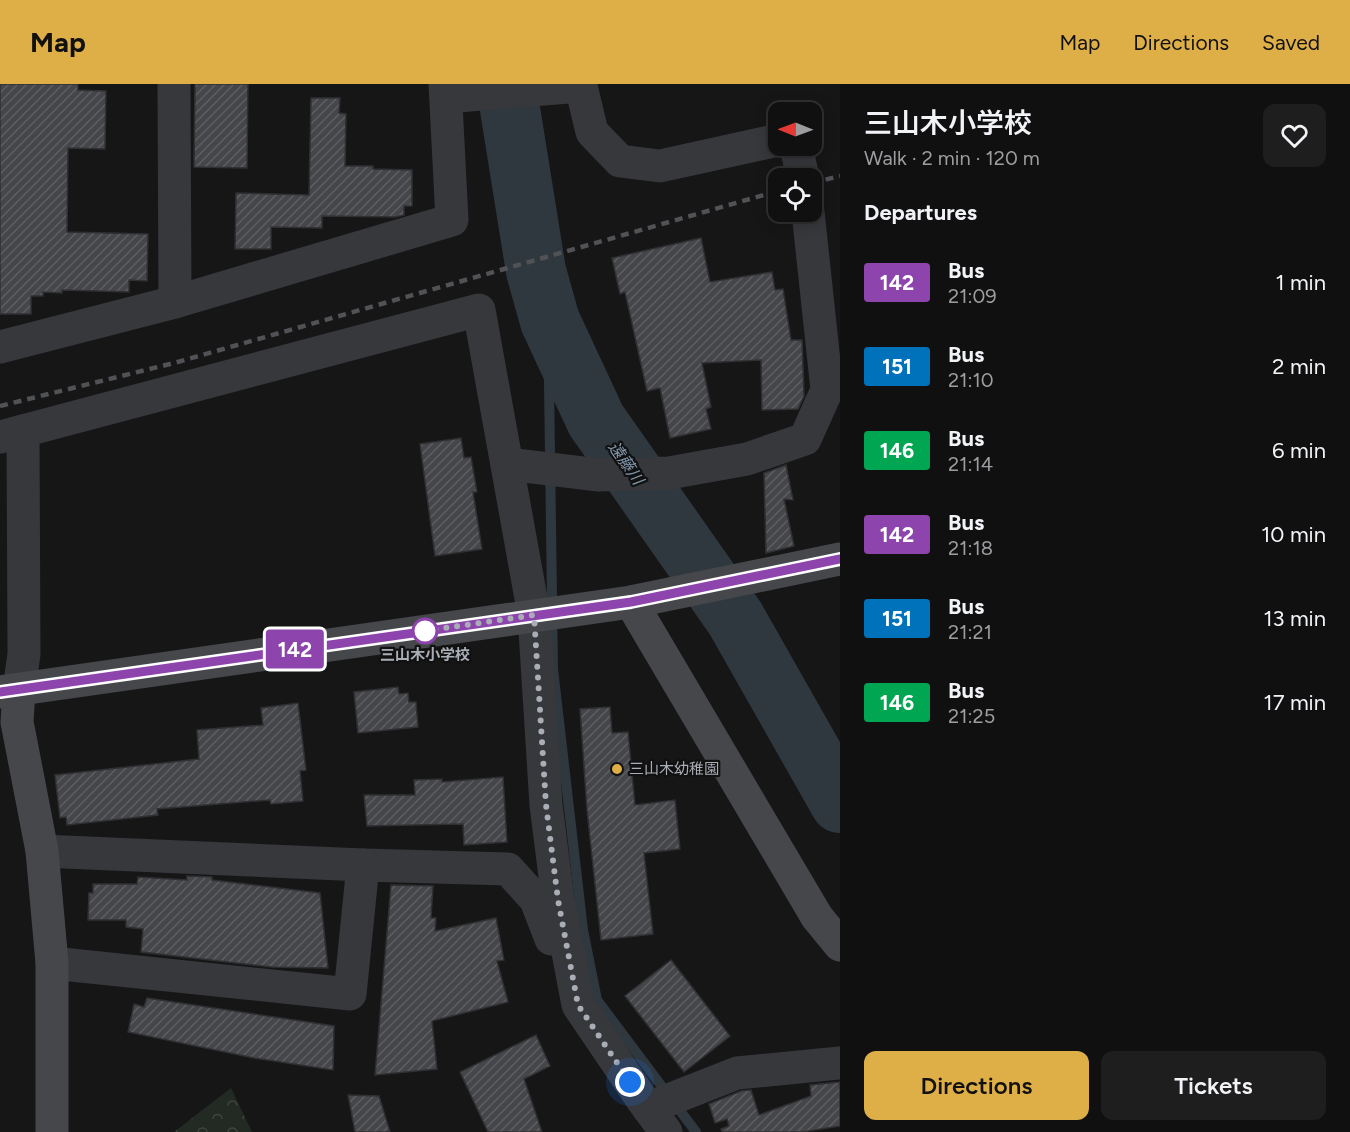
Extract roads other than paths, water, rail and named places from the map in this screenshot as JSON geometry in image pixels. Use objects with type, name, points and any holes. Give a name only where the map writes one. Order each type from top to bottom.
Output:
[{"type":"street","points":[[174,84],[175,303]]},
{"type":"street","points":[[0,347],[175,303],[452,220],[446,91],[581,85],[592,132],[620,161],[660,166],[768,142]]},
{"type":"street","points":[[507,464],[599,475],[669,473],[747,459],[805,439],[834,391],[809,222]]},
{"type":"street","points":[[52,1132],[52,963],[42,851],[9,691],[24,654],[11,434],[479,310],[534,615],[546,805],[558,900],[578,1005],[657,1120],[737,1073],[840,1063]]},
{"type":"street","points":[[9,691],[631,602],[840,559]]},
{"type":"street","points":[[631,602],[817,916],[840,945]]},
{"type":"street","points":[[42,851],[508,869],[536,900],[551,940],[567,948]]},
{"type":"street","points":[[52,963],[350,994],[363,865]]},
{"type":"waterway","name":"遠藤川","points":[[506,84],[536,271],[550,321],[596,420],[735,618],[840,803]]},
{"type":"waterway","points":[[548,312],[553,669],[583,930],[597,1000],[696,1132]]},
{"type":"railway","points":[[822,180],[840,176]]},
{"type":"railway","points":[[0,406],[174,363],[768,194]]},
{"type":"place","name":"三山木小学校","points":[[425,631]]},
{"type":"place","name":"三山木幼稚園","points":[[617,769]]}]
